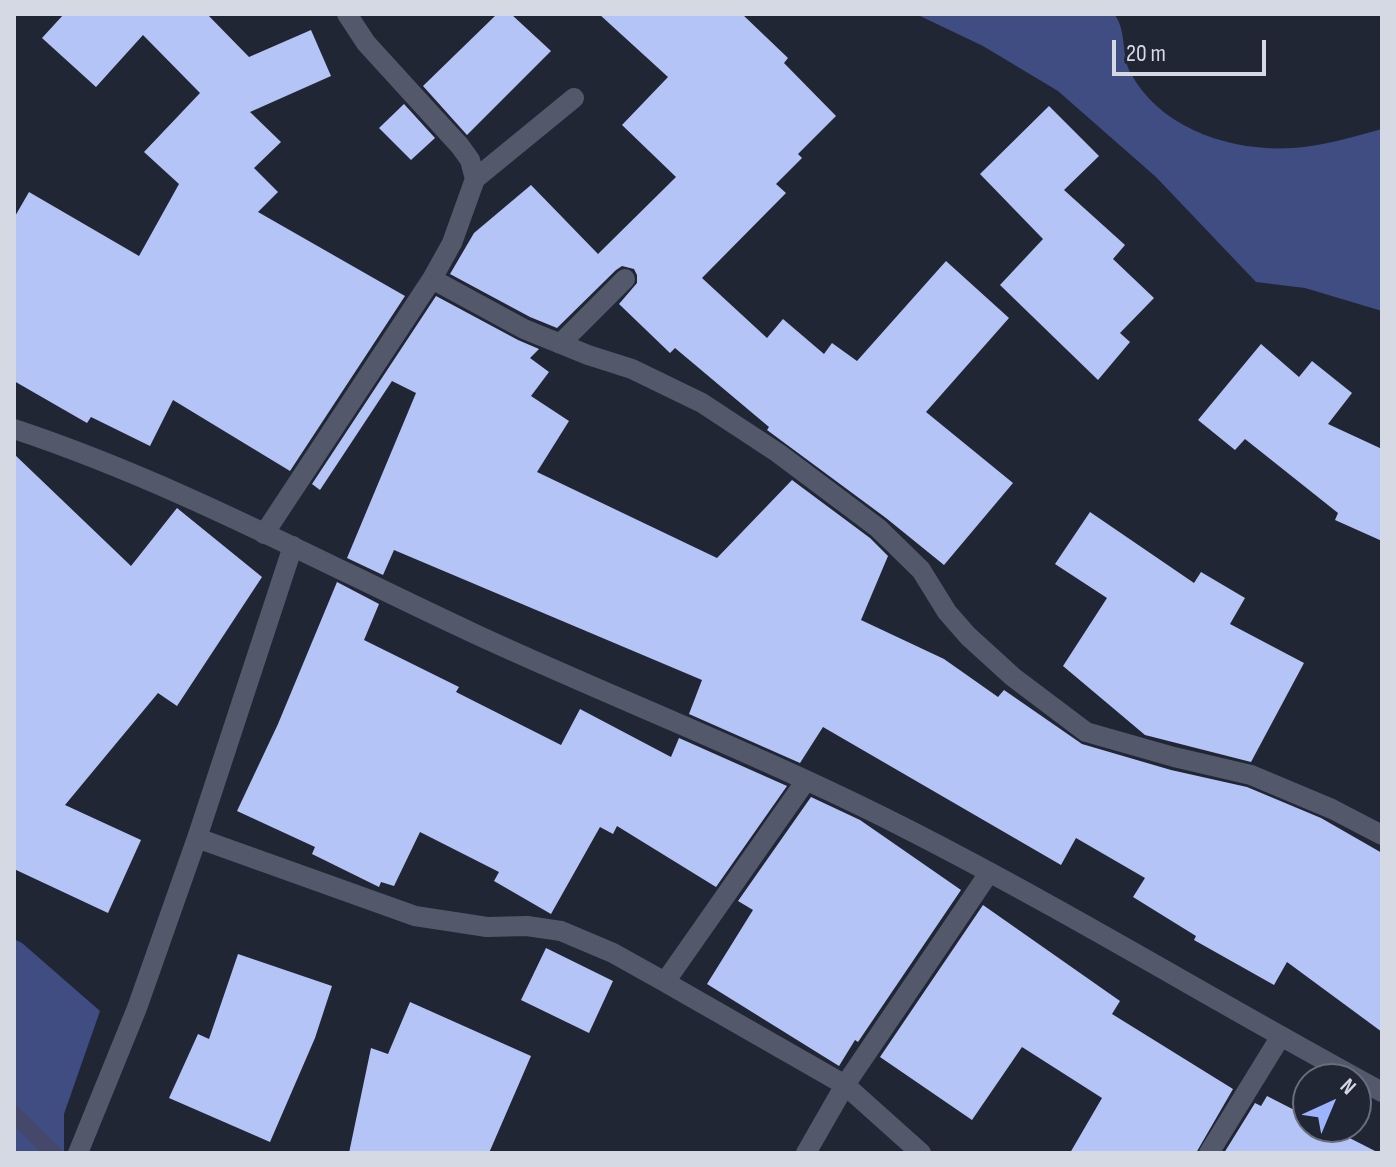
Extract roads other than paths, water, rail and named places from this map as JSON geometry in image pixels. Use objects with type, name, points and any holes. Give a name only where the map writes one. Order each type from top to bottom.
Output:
[{"type":"street","points":[[347,14],[366,43],[460,146],[470,160],[475,179]]},
{"type":"street","points":[[264,534],[432,279],[452,243],[475,179],[574,98]]},
{"type":"street","points":[[432,279],[524,329],[632,369],[702,403],[816,480],[878,528],[921,570],[947,612],[968,636],[1013,677],[1086,732],[1251,775],[1332,809],[1382,835]]},
{"type":"street","points":[[560,344],[625,279]]},
{"type":"street","points":[[14,429],[85,452],[177,491],[475,633],[906,828],[1382,1092]]},
{"type":"street","points":[[78,1153],[137,1008],[197,838],[293,546]]},
{"type":"street","points":[[665,982],[805,782]]},
{"type":"street","points":[[197,838],[415,916],[487,927],[527,926],[561,931],[613,953],[845,1085],[921,1153]]},
{"type":"street","points":[[806,1153],[845,1085],[989,873]]},
{"type":"street","points":[[1209,1153],[1281,1036]]},
{"type":"waterway","points":[[14,1114],[53,1153]]}]
